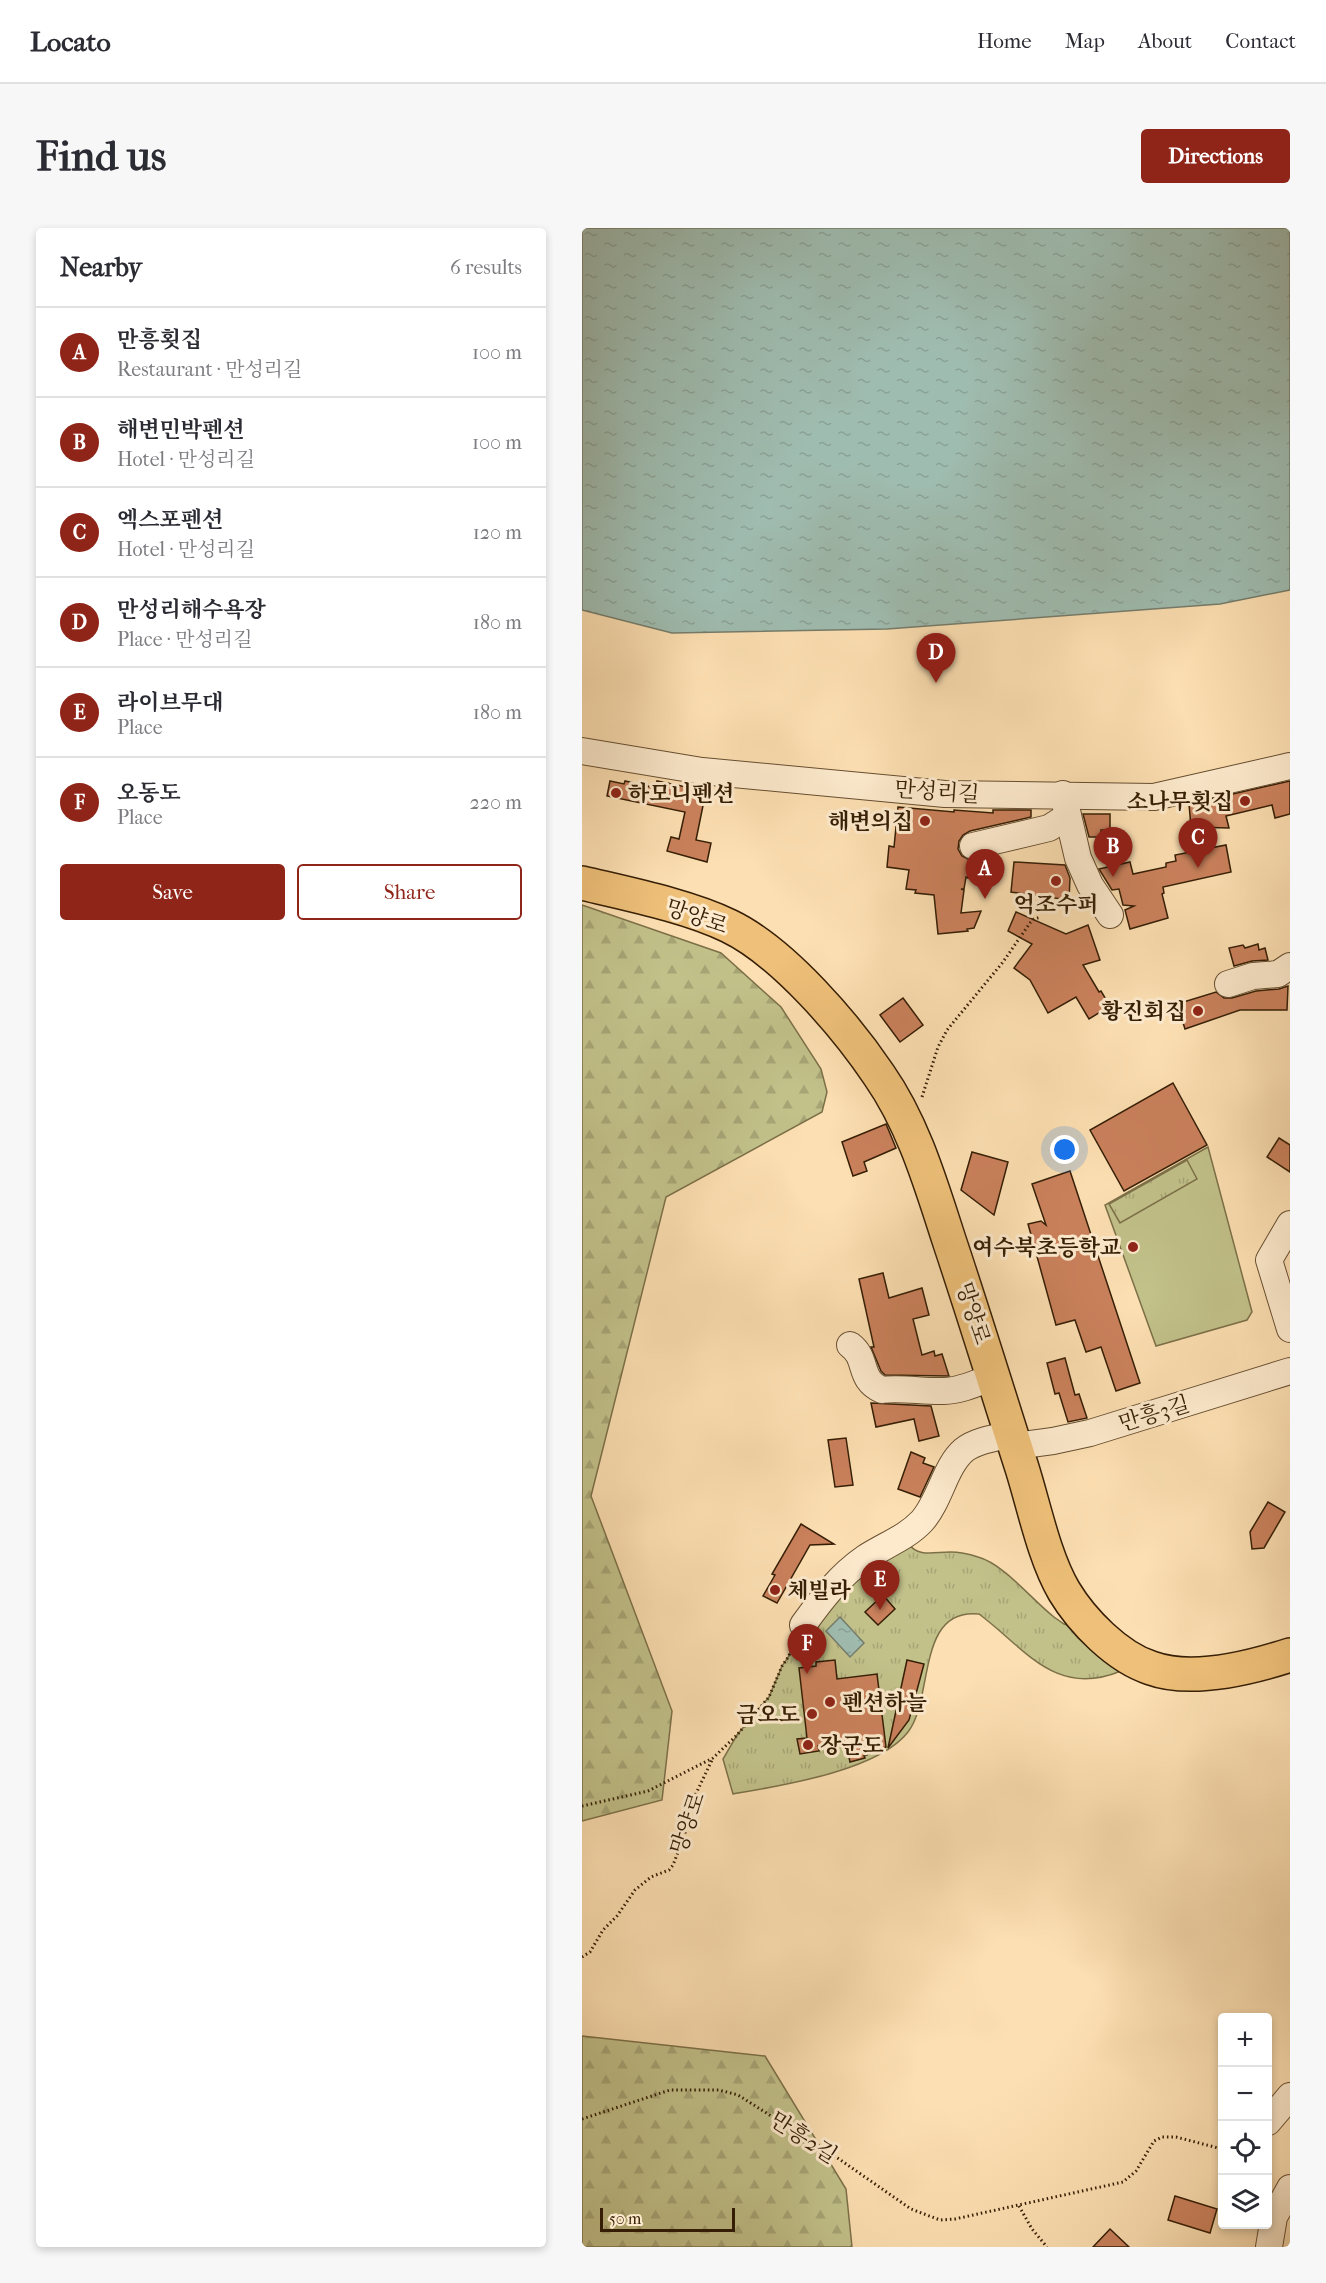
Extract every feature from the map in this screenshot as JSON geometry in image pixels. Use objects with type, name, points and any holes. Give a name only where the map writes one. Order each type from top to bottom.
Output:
[{"type":"main road","name":"망양로","points":[[582,883],[710,918],[733,927],[765,949],[817,999],[855,1042],[880,1076],[909,1130],[933,1190],[995,1376],[1052,1563],[1069,1598],[1093,1626],[1121,1651],[1149,1668],[1182,1674],[1252,1665],[1290,1655]]},
{"type":"street","name":"만성리길","points":[[582,751],[702,771],[1066,805],[1164,796],[1290,766]]},
{"type":"street","points":[[973,846],[1049,828],[1066,805]]},
{"type":"street","points":[[1066,805],[1078,858],[1090,885],[1110,915]]},
{"type":"street","points":[[1228,984],[1253,976],[1278,974],[1290,966]]},
{"type":"street","points":[[1290,1224],[1269,1260],[1290,1329]]},
{"type":"street","points":[[850,1345],[859,1355],[868,1380],[882,1390],[892,1388],[902,1391],[951,1391],[995,1376]]},
{"type":"street","name":"만흥3길","points":[[803,1625],[842,1576],[865,1558],[905,1536],[923,1520],[935,1503],[957,1458],[964,1450],[978,1442],[1053,1441],[1090,1432],[1290,1371]]},
{"type":"street","points":[[1269,2121],[1290,2096]]},
{"type":"street","points":[[1269,2247],[1274,2217],[1290,2188]]},
{"type":"path","points":[[909,1130],[938,1047],[947,1030],[1003,962],[1030,923],[1034,919],[1041,918]]},
{"type":"path","points":[[582,1806],[648,1791],[713,1758],[737,1735],[769,1697],[782,1666],[789,1656],[793,1639],[803,1625]]},
{"type":"path","name":"망양로","points":[[582,1957],[590,1952],[603,1930],[617,1916],[635,1890],[651,1877],[669,1870],[673,1865],[684,1837],[692,1802],[713,1758]]},
{"type":"path","name":"만흥2길","points":[[582,2119],[670,2090],[719,2090],[738,2095],[839,2159],[911,2210],[940,2220],[1019,2206],[1123,2182],[1136,2172],[1154,2141],[1162,2137],[1176,2137],[1218,2148]]},
{"type":"path","points":[[1019,2206],[1032,2229],[1047,2247]]},
{"type":"green space","points":[[582,905],[721,953],[781,1007],[821,1069],[827,1092],[822,1112],[666,1197],[591,1496],[672,1711],[662,1800],[582,1821]]},
{"type":"green space","points":[[1208,1147],[1252,1312],[1247,1320],[1156,1346],[1105,1205]]},
{"type":"green space","points":[[1187,1160],[1197,1179],[1120,1223],[1109,1204]]},
{"type":"green space","points":[[908,1543],[917,1551],[960,1553],[975,1556],[998,1567],[1045,1610],[1064,1624],[1075,1627],[1121,1671],[1098,1678],[1078,1678],[1059,1674],[1027,1655],[979,1614],[959,1616],[945,1625],[936,1640],[916,1717],[908,1732],[894,1746],[852,1767],[827,1775],[733,1794],[723,1759],[737,1735],[769,1697],[782,1666],[789,1656],[793,1639],[821,1601]]},
{"type":"green space","points":[[582,2036],[765,2056],[846,2189],[852,2247],[582,2247]]},
{"type":"water","points":[[582,228],[1290,228],[1290,590],[1220,604],[887,629],[672,633],[582,610]]},
{"type":"water","points":[[840,1617],[864,1643],[850,1657],[826,1631]]},
{"type":"building","points":[[610,781],[624,784],[625,781],[656,788],[657,781],[706,791],[696,840],[711,843],[707,862],[667,851],[671,837],[679,839],[685,812],[607,796]]},
{"type":"building","points":[[1290,781],[1290,814],[1275,818],[1272,805],[1226,816],[1229,828],[1191,827],[1189,804]]},
{"type":"building","points":[[898,807],[993,813],[993,810],[1031,810],[1031,817],[970,831],[959,841],[958,849],[962,856],[970,860],[968,878],[966,877],[964,889],[961,889],[964,890],[961,913],[981,911],[974,928],[967,929],[968,931],[938,934],[934,895],[915,893],[916,890],[906,889],[909,870],[887,867],[889,846],[894,847]]},
{"type":"building","points":[[1083,814],[1110,814],[1110,830],[1101,830],[1101,837],[1089,837]]},
{"type":"building","points":[[1226,845],[1231,872],[1163,887],[1164,893],[1162,894],[1168,918],[1130,929],[1125,910],[1134,906],[1123,905],[1119,889],[1112,890],[1099,869],[1130,862],[1133,874],[1166,867],[1166,863],[1176,861],[1175,855]]},
{"type":"building","points":[[1014,862],[1065,865],[1070,878],[1069,900],[1011,892]]},
{"type":"building","points":[[1016,912],[1066,934],[1088,925],[1100,960],[1083,965],[1110,1006],[1089,1019],[1076,997],[1048,1013],[1030,980],[1014,968],[1032,944],[1008,931]]},
{"type":"building","points":[[1258,944],[1259,950],[1265,948],[1268,960],[1234,966],[1229,948],[1243,945],[1245,948]]},
{"type":"building","points":[[1288,986],[1287,1010],[1240,1010],[1185,1029],[1177,1004],[1216,992],[1224,998],[1232,998],[1256,991]]},
{"type":"building","points":[[903,998],[923,1025],[900,1042],[880,1015]]},
{"type":"building","points":[[1173,1083],[1207,1145],[1124,1191],[1090,1130]]},
{"type":"building","points":[[886,1124],[896,1148],[864,1162],[867,1171],[853,1176],[842,1142]]},
{"type":"building","points":[[1279,1138],[1290,1145],[1290,1172],[1267,1157]]},
{"type":"building","points":[[972,1152],[1008,1162],[994,1215],[961,1190]]},
{"type":"building","points":[[1070,1171],[1140,1383],[1116,1391],[1101,1347],[1086,1352],[1075,1320],[1056,1325],[1028,1224],[1041,1221],[1046,1225],[1032,1184]]},
{"type":"building","points":[[883,1273],[889,1298],[922,1288],[929,1315],[913,1319],[922,1355],[934,1351],[935,1356],[942,1354],[949,1376],[885,1375],[881,1371],[871,1347],[874,1347],[859,1279]]},
{"type":"building","points":[[1065,1358],[1075,1395],[1079,1394],[1087,1418],[1068,1422],[1059,1393],[1055,1394],[1047,1363]]},
{"type":"building","points":[[871,1403],[931,1406],[939,1436],[919,1441],[914,1419],[876,1427]]},
{"type":"building","points":[[846,1438],[853,1485],[835,1487],[828,1440]]},
{"type":"building","points":[[911,1452],[925,1458],[923,1463],[934,1467],[920,1497],[898,1489]]},
{"type":"building","points":[[1268,1502],[1285,1512],[1264,1548],[1252,1549],[1250,1532]]},
{"type":"building","points":[[801,1524],[834,1544],[810,1545],[777,1603],[763,1596],[775,1575],[772,1574]]},
{"type":"building","points":[[883,1595],[895,1609],[878,1625],[865,1612]]},
{"type":"building","points":[[835,1660],[837,1679],[877,1674],[886,1747],[864,1756],[865,1758],[850,1762],[846,1743],[818,1746],[819,1751],[800,1754],[797,1739],[807,1738],[799,1668],[816,1666],[816,1662]]},
{"type":"building","points":[[907,1660],[924,1664],[909,1720],[888,1748]]},
{"type":"building","points":[[1175,2196],[1217,2209],[1210,2233],[1168,2220]]},
{"type":"building","points":[[1110,2229],[1129,2247],[1093,2247]]},
{"type":"place","name":"만성리해수욕장","points":[[936,683]]},
{"type":"place","name":"하모니펜션","points":[[616,793]]},
{"type":"place","name":"소나무횟집","points":[[1245,801]]},
{"type":"place","name":"해변의집","points":[[925,821]]},
{"type":"place","name":"엑스포펜션","points":[[1198,868]]},
{"type":"place","name":"해변민박펜션","points":[[1113,877]]},
{"type":"place","name":"억조수퍼","points":[[1056,881]]},
{"type":"place","name":"만흥횟집","points":[[985,899]]},
{"type":"place","name":"황진회집","points":[[1198,1011]]},
{"type":"place","name":"여수북초등학교","points":[[1133,1247]]},
{"type":"place","name":"체빌라","points":[[775,1590]]},
{"type":"place","name":"라이브무대","points":[[880,1610]]},
{"type":"place","name":"오동도","points":[[807,1674]]},
{"type":"place","name":"펜션하늘","points":[[830,1702]]},
{"type":"place","name":"금오도","points":[[812,1714]]},
{"type":"place","name":"장군도","points":[[808,1745]]}]
